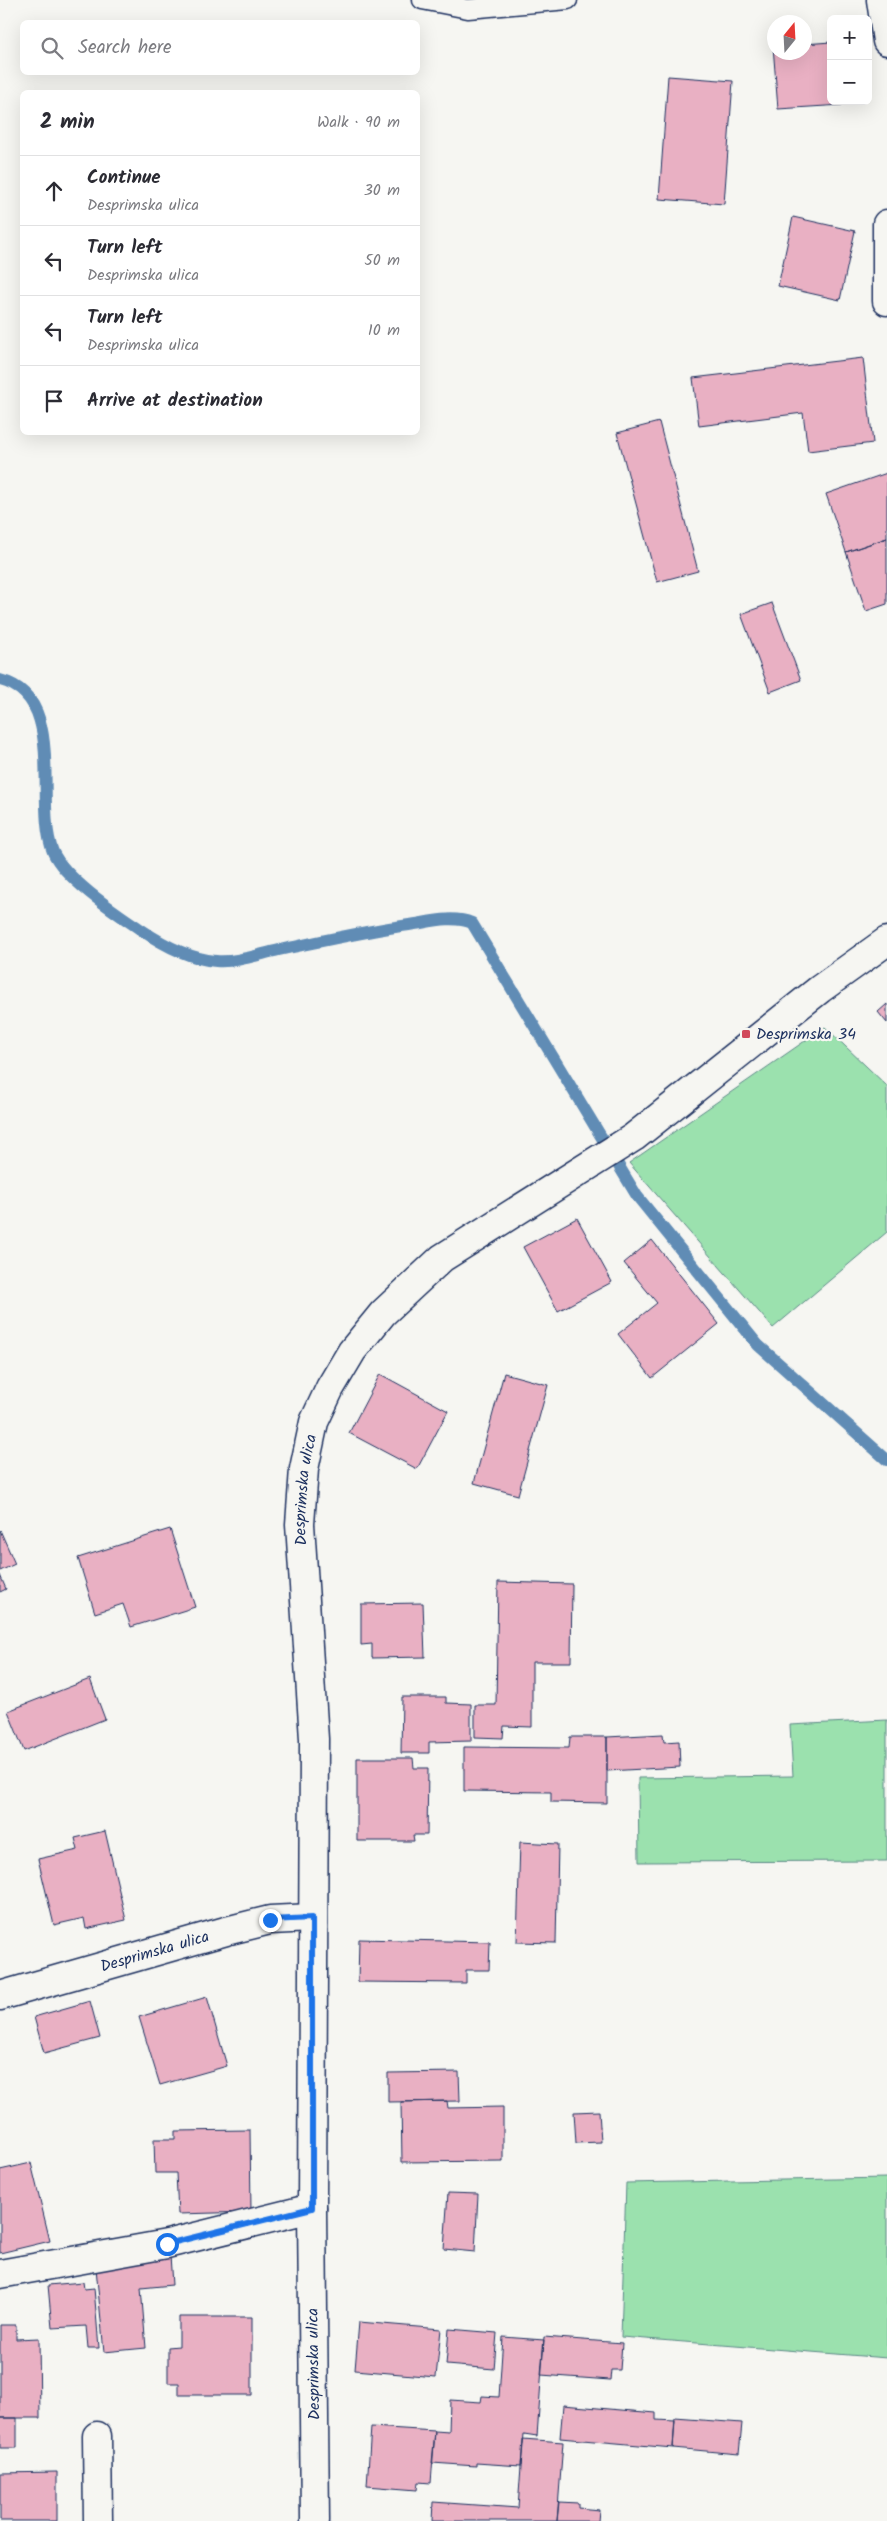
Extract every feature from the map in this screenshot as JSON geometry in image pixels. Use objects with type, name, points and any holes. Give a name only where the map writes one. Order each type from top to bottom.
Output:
[{"type":"street","points":[[881,0],[887,41]]},
{"type":"street","points":[[887,224],[887,301]]},
{"type":"street","name":"Desprimska ulica","points":[[315,2521],[312,2208],[314,1739],[300,1524],[304,1469],[314,1422],[330,1388],[352,1351],[383,1313],[442,1258],[634,1137],[820,989],[887,941]]},
{"type":"street","name":"Desprimska ulica","points":[[0,1996],[226,1930],[270,1920],[312,1918]]},
{"type":"street","points":[[0,2274],[167,2244],[312,2208]]},
{"type":"street","points":[[97,2436],[98,2521]]},
{"type":"lane","points":[[422,0],[468,9],[568,0]]},
{"type":"green space","points":[[825,1027],[887,1086],[887,1232],[773,1328],[629,1163]]},
{"type":"green space","points":[[887,1720],[887,1861],[639,1862],[638,1778],[793,1776],[790,1725]]},
{"type":"green space","points":[[887,2178],[887,2358],[621,2337],[626,2183]]},
{"type":"building","points":[[827,42],[827,105],[842,105],[778,109],[774,60],[812,60],[812,43]]},
{"type":"building","points":[[668,76],[733,81],[724,204],[659,199]]},
{"type":"building","points":[[793,217],[855,231],[840,300],[778,286]]},
{"type":"building","points":[[863,358],[873,443],[808,451],[803,413],[699,426],[693,378]]},
{"type":"building","points":[[659,422],[698,571],[657,582],[617,433]]},
{"type":"building","points":[[887,473],[887,538],[846,552],[826,494]]},
{"type":"building","points":[[887,538],[887,604],[866,611],[846,552]]},
{"type":"building","points":[[772,603],[801,680],[770,692],[741,614]]},
{"type":"building","points":[[887,1004],[887,1023],[878,1012]]},
{"type":"building","points":[[577,1218],[612,1282],[558,1311],[523,1247]]},
{"type":"building","points":[[652,1240],[719,1324],[652,1378],[618,1334],[657,1303],[624,1263]]},
{"type":"building","points":[[504,1373],[548,1385],[518,1495],[474,1483]]},
{"type":"building","points":[[380,1374],[448,1411],[417,1469],[349,1433]]},
{"type":"building","points":[[170,1529],[195,1607],[131,1627],[123,1604],[95,1613],[78,1558]]},
{"type":"building","points":[[0,1530],[15,1564],[0,1571]]},
{"type":"building","points":[[0,1575],[6,1589],[0,1592]]},
{"type":"building","points":[[498,1582],[572,1584],[571,1662],[532,1662],[532,1727],[504,1726],[503,1738],[475,1737],[475,1705],[496,1705]]},
{"type":"building","points":[[423,1603],[425,1657],[372,1658],[372,1644],[361,1645],[361,1604]]},
{"type":"building","points":[[90,1679],[105,1719],[24,1751],[8,1711]]},
{"type":"building","points":[[402,1697],[446,1697],[446,1703],[471,1704],[471,1741],[429,1742],[429,1753],[401,1753]]},
{"type":"building","points":[[663,1734],[664,1742],[679,1741],[680,1767],[607,1771],[607,1737]]},
{"type":"building","points":[[570,1737],[607,1737],[607,1803],[551,1802],[551,1792],[464,1791],[464,1747],[569,1748]]},
{"type":"building","points":[[357,1758],[413,1758],[414,1768],[428,1768],[427,1835],[413,1835],[414,1841],[357,1841]]},
{"type":"building","points":[[105,1831],[126,1920],[86,1929],[84,1918],[54,1925],[38,1859],[78,1850],[75,1838]]},
{"type":"building","points":[[520,1842],[558,1844],[556,1943],[517,1942]]},
{"type":"building","points":[[359,1939],[490,1942],[489,1970],[466,1970],[466,1983],[358,1982]]},
{"type":"building","points":[[207,1997],[227,2066],[160,2085],[139,2017]]},
{"type":"building","points":[[90,2001],[100,2038],[44,2053],[34,2017]]},
{"type":"building","points":[[459,2072],[460,2101],[388,2102],[388,2073]]},
{"type":"building","points":[[447,2101],[448,2108],[503,2107],[503,2161],[402,2162],[401,2102]]},
{"type":"building","points":[[599,2111],[601,2142],[576,2143],[574,2112]]},
{"type":"building","points":[[250,2130],[251,2212],[178,2214],[176,2173],[155,2173],[154,2139],[175,2139],[175,2131]]},
{"type":"building","points":[[31,2163],[50,2241],[0,2253],[0,2170]]},
{"type":"building","points":[[448,2193],[478,2194],[475,2252],[444,2249]]},
{"type":"building","points":[[170,2255],[172,2285],[141,2288],[146,2348],[104,2352],[96,2268]]},
{"type":"building","points":[[83,2282],[84,2289],[94,2288],[99,2348],[88,2348],[86,2326],[52,2328],[48,2285]]},
{"type":"building","points":[[179,2317],[252,2317],[252,2395],[179,2395],[179,2383],[168,2383],[168,2347],[179,2346]]},
{"type":"building","points":[[359,2322],[441,2329],[436,2377],[355,2370]]},
{"type":"building","points":[[0,2325],[16,2325],[16,2339],[39,2338],[40,2418],[0,2418]]},
{"type":"building","points":[[449,2329],[497,2333],[494,2369],[446,2365]]},
{"type":"building","points":[[503,2337],[544,2340],[537,2436],[524,2434],[521,2466],[476,2463],[476,2466],[432,2463],[435,2431],[449,2432],[450,2400],[481,2402],[482,2396],[499,2397]]},
{"type":"building","points":[[544,2337],[622,2343],[620,2370],[611,2370],[610,2380],[541,2375]]},
{"type":"building","points":[[563,2405],[656,2413],[656,2420],[675,2421],[673,2448],[560,2438]]},
{"type":"building","points":[[0,2418],[17,2418],[17,2448],[0,2448]]},
{"type":"building","points":[[675,2418],[742,2423],[739,2454],[673,2448]]},
{"type":"building","points":[[371,2427],[435,2431],[431,2483],[418,2482],[417,2490],[367,2486]]},
{"type":"building","points":[[523,2439],[563,2442],[557,2521],[432,2521],[433,2502],[518,2508]]},
{"type":"building","points":[[57,2472],[57,2521],[0,2521],[0,2473]]},
{"type":"building","points":[[559,2502],[578,2503],[578,2508],[599,2510],[598,2521],[557,2521]]},
{"type":"waterway","points":[[0,680],[21,690],[35,707],[42,729],[45,754],[48,831],[53,852],[59,862],[79,884],[105,904],[148,935],[167,945],[186,954],[206,960],[223,961],[360,933],[433,921],[449,919],[472,923],[637,1196],[758,1345],[887,1460]]},
{"type":"place","name":"Desprimska 34","points":[[746,1034]]},
{"type":"route","points":[[167,2244],[312,2208],[312,1918],[270,1920]]}]
